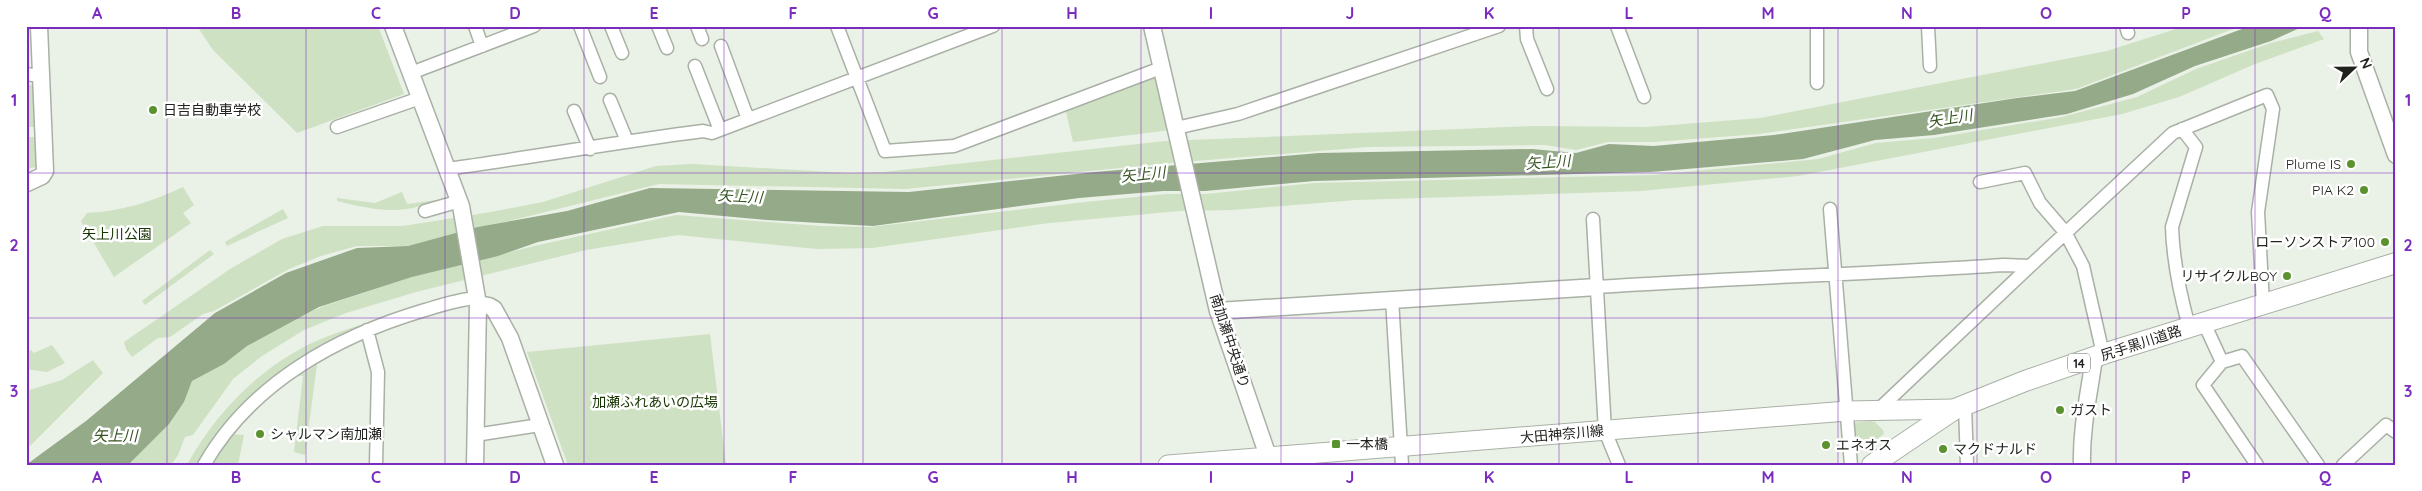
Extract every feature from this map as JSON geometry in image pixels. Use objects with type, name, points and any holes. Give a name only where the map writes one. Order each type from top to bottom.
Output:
[{"type":"main road","name":"尻手黒川道路","points":[[1872,465],[1960,407],[2026,381],[2098,356],[2396,263]]},
{"type":"main road","name":"大田神奈川線","points":[[1168,465],[1402,456],[1605,431],[1847,412],[1960,407]]},
{"type":"street","points":[[27,182],[42,176],[45,171],[33,75],[39,26]]},
{"type":"street","points":[[393,26],[460,204],[477,297],[475,465]]},
{"type":"street","points":[[475,26],[482,46]]},
{"type":"street","points":[[411,73],[534,26]]},
{"type":"street","points":[[580,26],[600,77]]},
{"type":"street","points":[[612,26],[622,53]]},
{"type":"street","points":[[658,26],[667,48]]},
{"type":"street","points":[[697,26],[702,39]]},
{"type":"street","points":[[837,26],[885,151],[954,146],[1161,68]]},
{"type":"street","points":[[447,169],[590,149],[627,141],[703,131],[712,133],[993,26]]},
{"type":"street","name":"南加瀬中央通り","points":[[1152,26],[1178,133],[1194,215],[1218,311],[1270,460]]},
{"type":"street","points":[[1178,133],[1499,26]]},
{"type":"street","points":[[1526,26],[1527,39],[1547,89]]},
{"type":"street","points":[[1616,26],[1644,97]]},
{"type":"street","points":[[1817,26],[1817,84]]},
{"type":"street","points":[[1928,26],[1930,66]]},
{"type":"street","points":[[2359,26],[2358,45],[2373,96],[2396,155]]},
{"type":"street","points":[[722,46],[748,119]]},
{"type":"street","points":[[695,66],[720,130]]},
{"type":"street","points":[[1878,410],[2065,232],[2173,133],[2267,95],[2273,108],[2258,212],[2263,304]]},
{"type":"street","points":[[337,127],[420,98]]},
{"type":"street","points":[[610,100],[627,141]]},
{"type":"street","points":[[574,111],[590,149]]},
{"type":"street","points":[[2182,129],[2196,147],[2172,227],[2176,281],[2197,325],[2222,362]]},
{"type":"street","points":[[1980,182],[2025,173],[2040,203],[2065,232],[2083,266],[2098,356],[2089,402],[2083,421],[2082,465]]},
{"type":"street","points":[[425,212],[460,204]]},
{"type":"street","points":[[1830,209],[1851,465]]},
{"type":"street","points":[[1593,219],[1605,431],[1619,465]]},
{"type":"street","points":[[1218,311],[1750,277],[1836,276],[2004,265],[2030,266]]},
{"type":"street","points":[[204,465],[237,417],[280,378],[300,365],[367,330],[414,314],[477,297]]},
{"type":"street","points":[[477,297],[494,309],[510,338],[555,465]]},
{"type":"street","points":[[1392,299],[1402,456]]},
{"type":"street","points":[[367,330],[378,372],[376,465]]},
{"type":"street","points":[[2257,465],[2203,385],[2222,362],[2242,356],[2318,465]]},
{"type":"street","points":[[1960,407],[1966,465]]},
{"type":"street","points":[[475,435],[540,425]]},
{"type":"street","points":[[2343,465],[2386,425],[2396,432]]},
{"type":"green space","points":[[197,26],[378,26],[404,94],[297,133],[213,50]]},
{"type":"green space","points":[[2185,26],[2241,26],[2076,89],[1759,134],[1654,142],[1608,142],[1576,150],[1545,145],[1368,147],[1171,163],[905,189],[659,184],[408,246],[357,246],[321,256],[289,269],[214,311],[203,314],[170,337],[158,338],[132,357],[126,349],[124,342],[230,269],[282,239],[323,226],[403,226],[543,202],[656,166],[692,164],[848,173],[883,172],[1165,141],[1535,126],[1646,127],[1760,118],[2107,51]]},
{"type":"green space","points":[[2318,31],[2324,39],[2255,64],[2179,97],[2122,114],[1798,176],[1641,191],[1356,200],[1233,210],[1180,211],[1049,223],[872,248],[817,249],[678,235],[586,250],[416,292],[346,313],[304,330],[262,356],[233,379],[193,435],[185,437],[178,455],[171,465],[128,465],[184,402],[192,381],[224,364],[247,346],[288,322],[324,306],[412,277],[534,246],[676,215],[821,226],[870,227],[1085,202],[1166,194],[1206,194],[1315,183],[1653,175],[1818,159],[1876,143],[1934,138],[2062,117],[2137,97],[2196,69],[2271,43]]},
{"type":"green space","points":[[1156,72],[1171,130],[1073,142],[1065,108]]},
{"type":"green space","points":[[26,84],[36,86],[36,127],[26,127]]},
{"type":"green space","points":[[26,137],[38,137],[36,167],[26,169]]},
{"type":"green space","name":"矢上川公園","points":[[183,187],[194,205],[183,213],[191,223],[114,277],[81,221],[87,213],[136,205]]},
{"type":"green space","points":[[402,192],[407,204],[437,200],[424,205],[399,210],[375,209],[337,201],[337,198],[375,203]]},
{"type":"green space","points":[[283,209],[288,218],[227,246],[225,242]]},
{"type":"green space","points":[[210,250],[214,254],[145,305],[142,301]]},
{"type":"green space","points":[[366,323],[367,325],[302,358],[269,381],[235,413],[215,438],[198,465],[187,465],[198,446],[225,411],[240,394],[274,365],[312,343]]},
{"type":"green space","name":"加瀬ふれあいの広場","points":[[710,334],[726,465],[568,465],[527,352]]},
{"type":"green space","points":[[52,345],[65,363],[47,372],[26,369],[26,353],[31,350],[34,353]]},
{"type":"green space","points":[[93,360],[103,373],[30,446],[26,441],[26,391],[62,380]]},
{"type":"green space","points":[[317,364],[305,455],[294,452],[303,376],[297,375]]},
{"type":"green space","points":[[1875,422],[1883,430],[1884,434],[1856,455],[1853,423]]},
{"type":"green space","points":[[231,434],[244,435],[238,465],[213,465]]},
{"type":"water","name":"矢上川","points":[[2250,26],[2304,26],[2271,41],[2195,66],[2133,94],[2067,114],[1934,135],[1875,140],[1803,159],[1651,172],[1314,181],[1205,191],[1163,191],[1079,198],[873,226],[767,220],[679,212],[538,242],[498,256],[412,277],[319,307],[247,346],[224,364],[192,381],[184,402],[169,424],[128,465],[26,465],[26,461],[30,462],[86,421],[215,313],[286,273],[357,248],[408,246],[478,227],[567,211],[650,188],[909,192],[1095,172],[1319,153],[1532,149],[1576,153],[1609,144],[1654,146],[1774,135],[2075,91]]},
{"type":"place","name":"日吉自動車学校","points":[[153,110]]},
{"type":"place","name":"Plume IS","points":[[2351,164]]},
{"type":"place","name":"PIA K2","points":[[2364,190]]},
{"type":"place","name":"ローソンストア100","points":[[2385,242]]},
{"type":"place","name":"リサイクルBOY","points":[[2287,276]]},
{"type":"place","name":"ガスト","points":[[2060,410]]},
{"type":"place","name":"シャルマン南加瀬","points":[[260,434]]},
{"type":"place","name":"一本橋","points":[[1336,444]]},
{"type":"place","name":"エネオス","points":[[1826,445]]},
{"type":"place","name":"マクドナルド","points":[[1943,449]]}]
